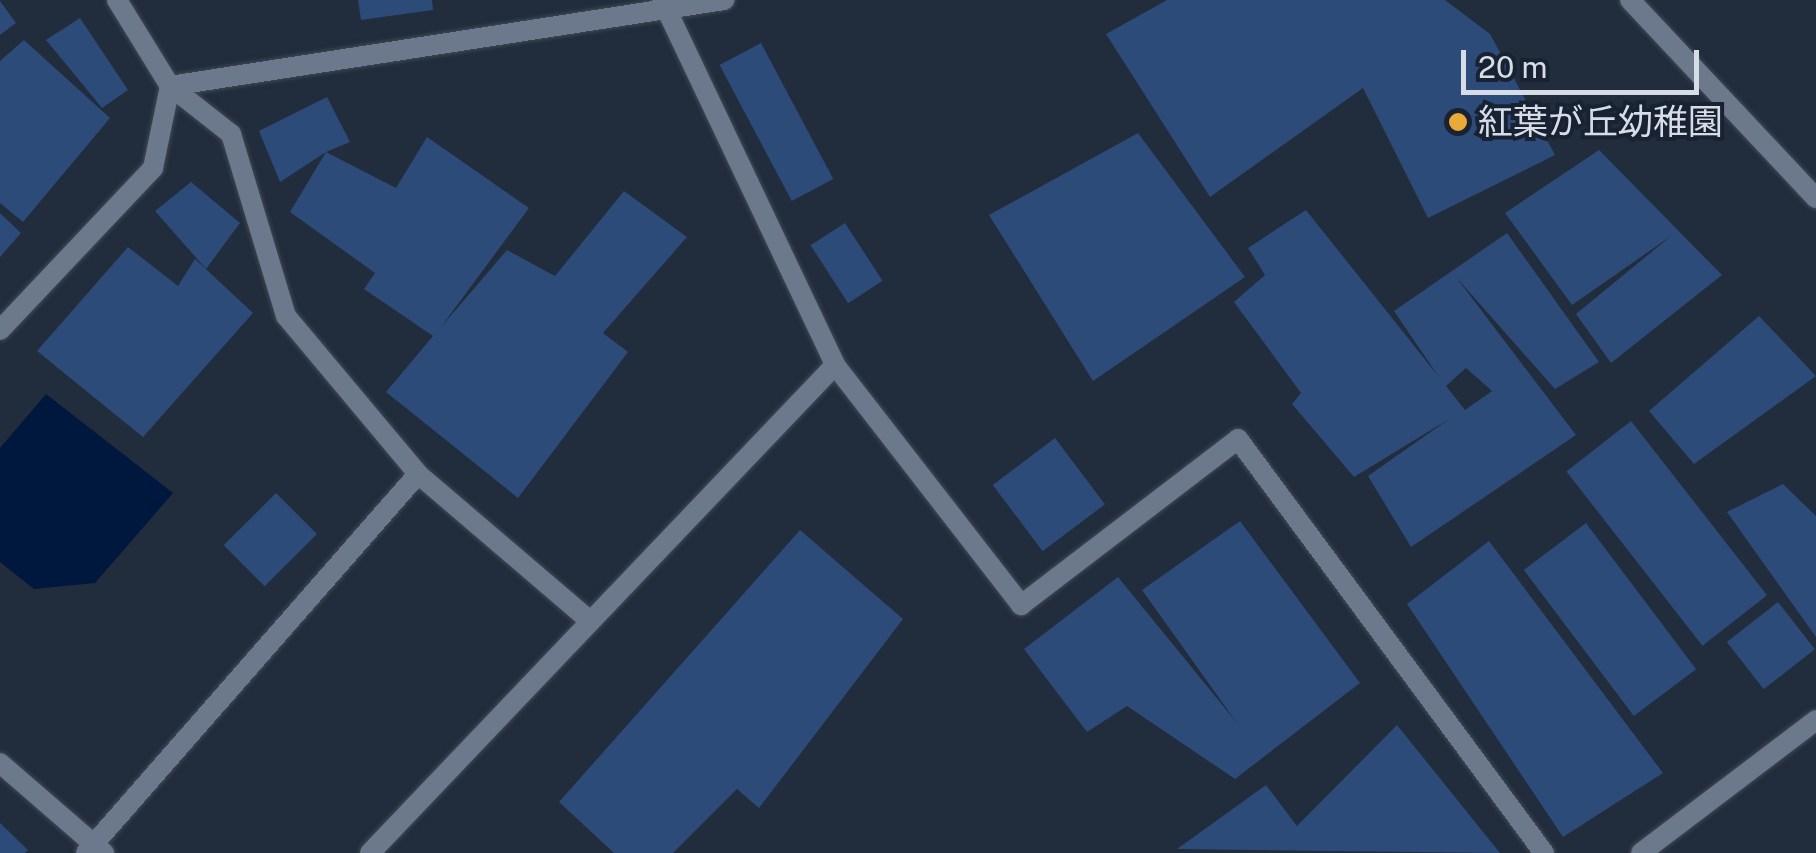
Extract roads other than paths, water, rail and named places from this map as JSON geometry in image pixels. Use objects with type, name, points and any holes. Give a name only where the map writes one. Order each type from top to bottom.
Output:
[{"type":"street","points":[[117,0],[170,86],[231,134],[286,316],[418,474],[590,621]]},
{"type":"street","points":[[170,86],[664,5],[724,0]]},
{"type":"street","points":[[1630,0],[1816,198]]},
{"type":"street","points":[[664,5],[835,365],[1020,605],[1238,439],[1544,853]]},
{"type":"street","points":[[0,330],[152,168],[170,86]]},
{"type":"street","points":[[370,853],[835,365]]},
{"type":"street","points":[[0,762],[95,850],[418,474]]},
{"type":"street","points":[[1641,853],[1816,720]]},
{"type":"water","points":[[46,394],[173,493],[95,583],[34,589],[0,562],[0,448]]},
{"type":"place","name":"紅葉が丘幼稚園","points":[[1458,122]]}]
